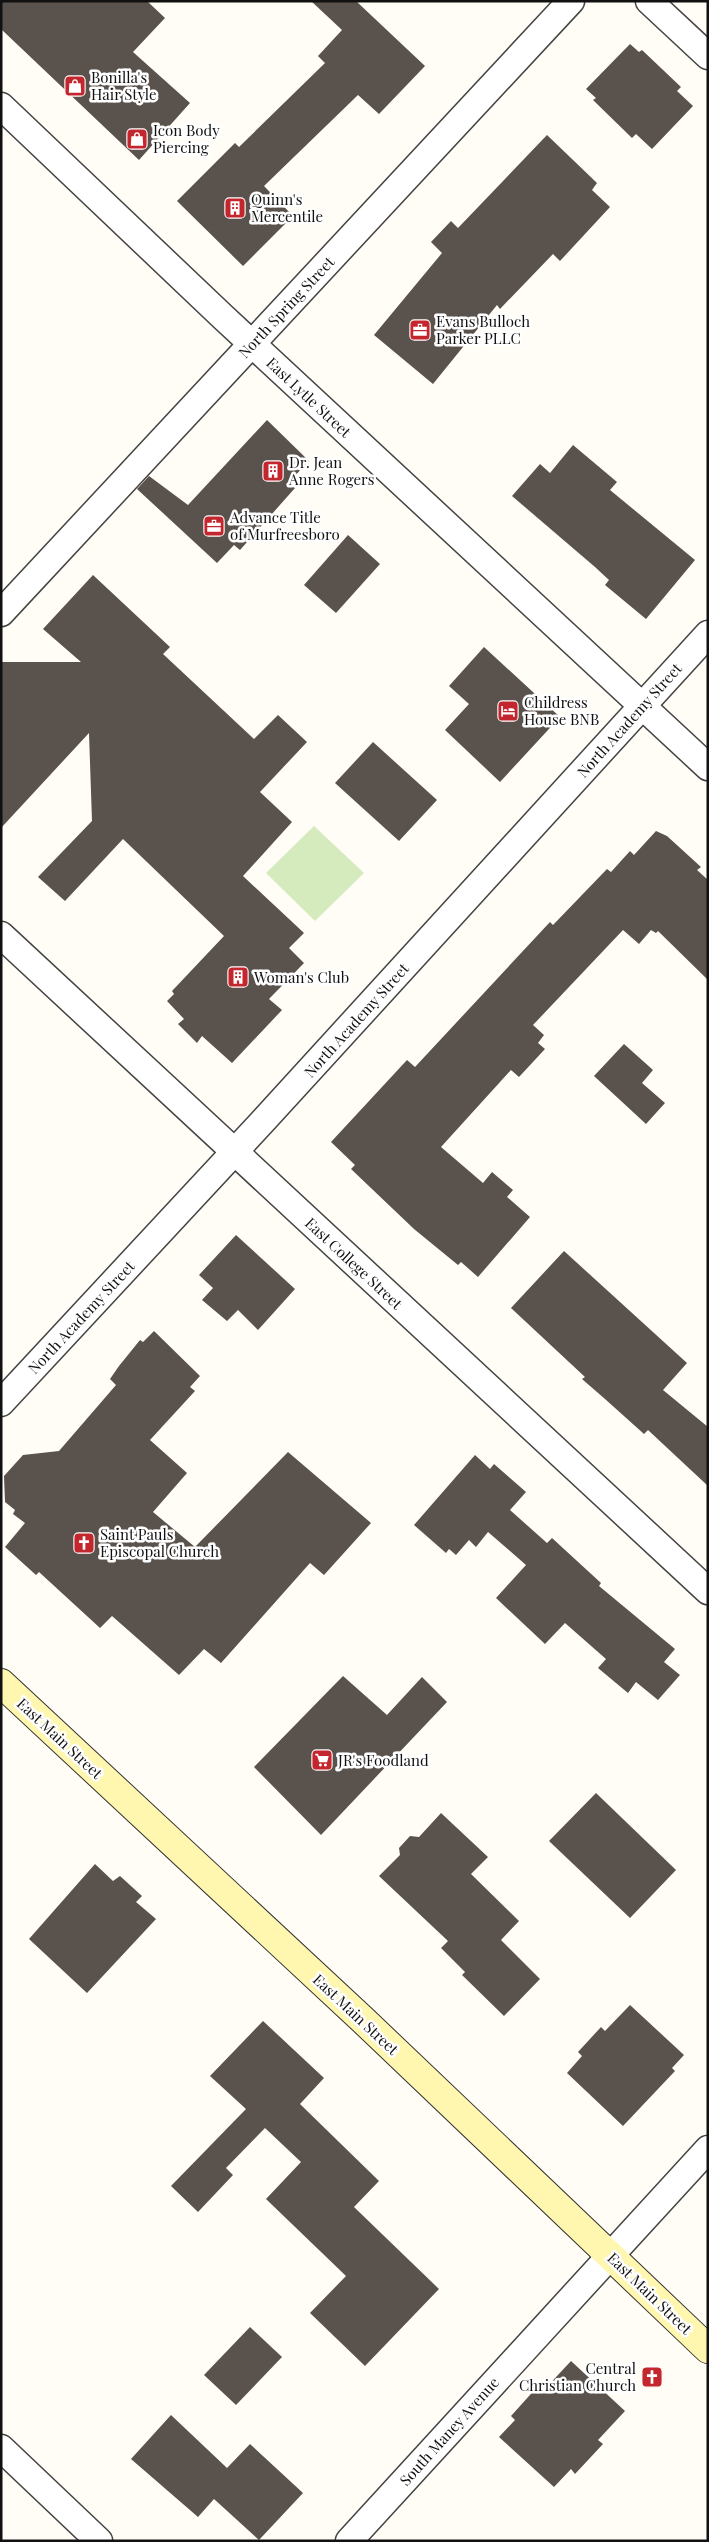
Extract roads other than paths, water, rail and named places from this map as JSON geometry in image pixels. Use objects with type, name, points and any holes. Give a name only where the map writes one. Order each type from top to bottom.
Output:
[{"type":"street","name":"North Spring Street","points":[[1,613],[571,1]]},
{"type":"street","points":[[649,1],[708,56]]},
{"type":"street","name":"East Lytle Street","points":[[1,106],[252,344],[708,767]]},
{"type":"street","name":"North Academy Street","points":[[1,1404],[708,634]]},
{"type":"street","name":"East College Street","points":[[1,935],[708,1591]]},
{"type":"street","name":"East Main Street","points":[[1,1683],[364,2020],[708,2349]]},
{"type":"street","name":"South Maney Avenue","points":[[349,2541],[708,2149]]},
{"type":"street","points":[[1,2448],[99,2541]]},
{"type":"place","name":"Bonilla's Hair Style","points":[[75,86]]},
{"type":"place","name":"Icon Body Piercing","points":[[137,139]]},
{"type":"place","name":"Quinn's Mercentile","points":[[235,208]]},
{"type":"place","name":"Evans Bulloch Parker PLLC","points":[[420,330]]},
{"type":"place","name":"Dr. Jean Anne Rogers","points":[[273,471]]},
{"type":"place","name":"Advance Title of Murfreesboro","points":[[214,526]]},
{"type":"place","name":"Childress House BNB","points":[[508,711]]},
{"type":"place","name":"Woman's Club","points":[[238,977]]},
{"type":"place","name":"Saint Pauls Episcopal Church","points":[[84,1543]]},
{"type":"place","name":"JR's Foodland","points":[[322,1760]]},
{"type":"place","name":"Central Christian Church","points":[[652,2377]]}]
